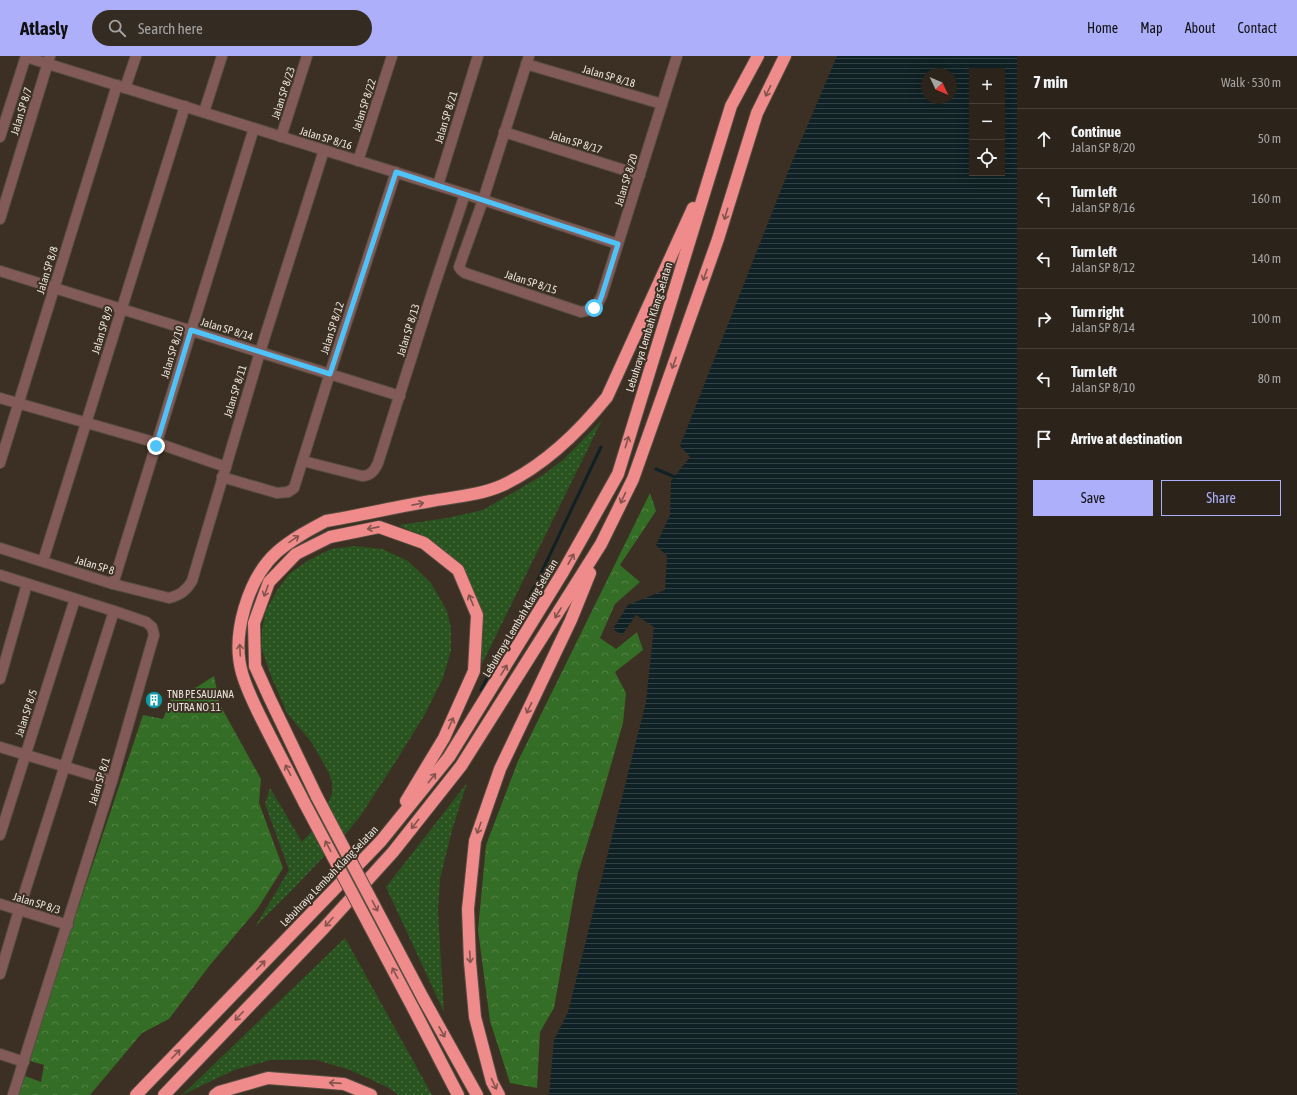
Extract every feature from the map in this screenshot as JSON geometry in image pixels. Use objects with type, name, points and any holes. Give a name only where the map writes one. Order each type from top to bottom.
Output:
[{"type":"highway","name":"Lebuhraya Lembah Klang Selatan","points":[[136,1095],[382,841],[449,757],[564,572],[618,474],[732,106],[758,56]]},
{"type":"highway","points":[[499,1095],[492,1082],[475,1017],[468,909],[475,841],[500,769],[571,620],[602,544],[632,479],[718,239],[757,113],[785,56]]},
{"type":"highway","points":[[458,1095],[258,712],[242,672],[239,634],[243,611],[250,591],[261,572],[276,553],[307,530],[326,521],[468,496],[502,485],[533,468],[562,445],[590,418],[607,397],[713,164]]},
{"type":"highway","points":[[382,841],[444,738],[474,671],[477,615],[458,570],[424,543],[379,527],[330,537],[296,554],[269,582],[254,623],[255,666],[317,797],[423,998],[477,1095]]},
{"type":"highway","points":[[164,1095],[324,928],[402,841],[461,766],[602,544]]},
{"type":"highway","points":[[215,1095],[220,1092],[268,1078],[344,1084],[372,1095]]},
{"type":"street","name":"Jalan SP 8/16","points":[[26,56],[49,60],[121,86],[438,185],[618,244]]},
{"type":"street","points":[[0,137],[4,108],[26,56]]},
{"type":"street","name":"Jalan SP 8/8","points":[[0,463],[54,288],[121,86],[136,56]]},
{"type":"street","points":[[204,112],[222,56]]},
{"type":"street","name":"Jalan SP 8/23","points":[[281,136],[307,56]]},
{"type":"street","name":"Jalan SP 8/22","points":[[358,161],[392,56]]},
{"type":"street","name":"Jalan SP 8/21","points":[[438,185],[478,56]]},
{"type":"street","name":"Jalan SP 8/20","points":[[594,308],[599,303],[602,295],[677,56]]},
{"type":"street","name":"Jalan SP 8/7","points":[[0,219],[49,60]]},
{"type":"street","points":[[483,200],[528,60]]},
{"type":"street","name":"Jalan SP 8/18","points":[[528,60],[662,104]]},
{"type":"street","name":"Jalan SP 8/9","points":[[43,561],[185,106]]},
{"type":"street","name":"Jalan SP 8/10","points":[[113,584],[254,128]]},
{"type":"street","name":"Jalan SP 8/17","points":[[504,132],[640,175]]},
{"type":"street","name":"Jalan SP 8/11","points":[[184,592],[192,581],[260,352],[324,150]]},
{"type":"street","name":"Jalan SP 8/12","points":[[222,477],[277,493],[291,491],[296,483],[396,172]]},
{"type":"street","name":"Jalan SP 8/13","points":[[303,461],[362,476],[372,473],[378,463],[465,194]]},
{"type":"street","name":"Jalan SP 8/15","points":[[483,200],[459,264],[461,270],[581,312],[594,308]]},
{"type":"street","name":"Jalan SP 8/14","points":[[0,271],[400,396]]},
{"type":"street","points":[[0,398],[157,443],[226,467]]},
{"type":"street","name":"Jalan SP 8","points":[[0,548],[113,584],[169,598],[178,596],[184,592]]},
{"type":"street","name":"Jalan SP 8/1","points":[[0,575],[146,622],[152,627],[154,635],[112,781],[68,925],[13,1095]]},
{"type":"street","points":[[0,678],[27,584]]},
{"type":"street","name":"Jalan SP 8/5","points":[[0,835],[75,599]]},
{"type":"street","points":[[0,974],[114,611]]},
{"type":"street","points":[[0,747],[112,781]]},
{"type":"street","name":"Jalan SP 8/3","points":[[0,904],[68,925]]},
{"type":"street","points":[[0,1054],[24,1062]]},
{"type":"green space","points":[[602,420],[482,664],[482,616],[462,567],[427,539],[399,525],[447,518],[483,510],[543,475],[564,459]]},
{"type":"green space","points":[[650,493],[656,511],[620,565],[640,582],[615,604],[600,638],[616,649],[637,632],[643,650],[615,672],[626,693],[623,723],[578,873],[554,1008],[540,1032],[537,1088],[510,1083],[490,1021],[478,930],[486,845],[518,761]]},
{"type":"green space","points":[[354,546],[382,549],[408,561],[431,583],[447,611],[451,628],[451,650],[443,678],[425,714],[361,815],[349,830],[255,927],[289,870],[265,804],[270,788],[302,842],[330,811],[328,804],[332,793],[332,783],[329,773],[312,743],[287,713],[271,676],[262,650],[262,629],[266,611],[276,592],[289,574],[309,560],[331,549]]},
{"type":"green space","points":[[214,676],[220,705],[261,779],[259,803],[283,868],[258,908],[210,965],[169,1019],[142,1033],[90,1095],[18,1095],[25,1076],[41,1082],[44,1065],[27,1060],[143,715],[163,719],[173,694],[197,687]]},
{"type":"green space","points":[[467,783],[452,830],[440,879],[438,911],[444,1012],[386,887]]},
{"type":"green space","points":[[345,938],[432,1095],[399,1095],[389,1088],[350,1070],[317,1060],[271,1060],[234,1070],[182,1095]]},
{"type":"shaded area","points":[[837,56],[1017,56],[1017,1095],[549,1095],[554,1040],[568,1012],[646,702],[654,627],[636,615],[622,635],[613,629],[628,605],[665,590],[667,556],[656,545],[670,515],[671,481],[690,457],[680,446],[792,162]]},
{"type":"waterway","points":[[481,690],[536,584],[601,447]]},
{"type":"waterway","points":[[656,469],[675,477]]},
{"type":"place","name":"TNB PE SAUJANA PUTRA NO 11","points":[[154,700]]},
{"type":"route","points":[[156,446],[191,330],[330,374],[396,172],[618,244],[599,303],[594,308]]}]
